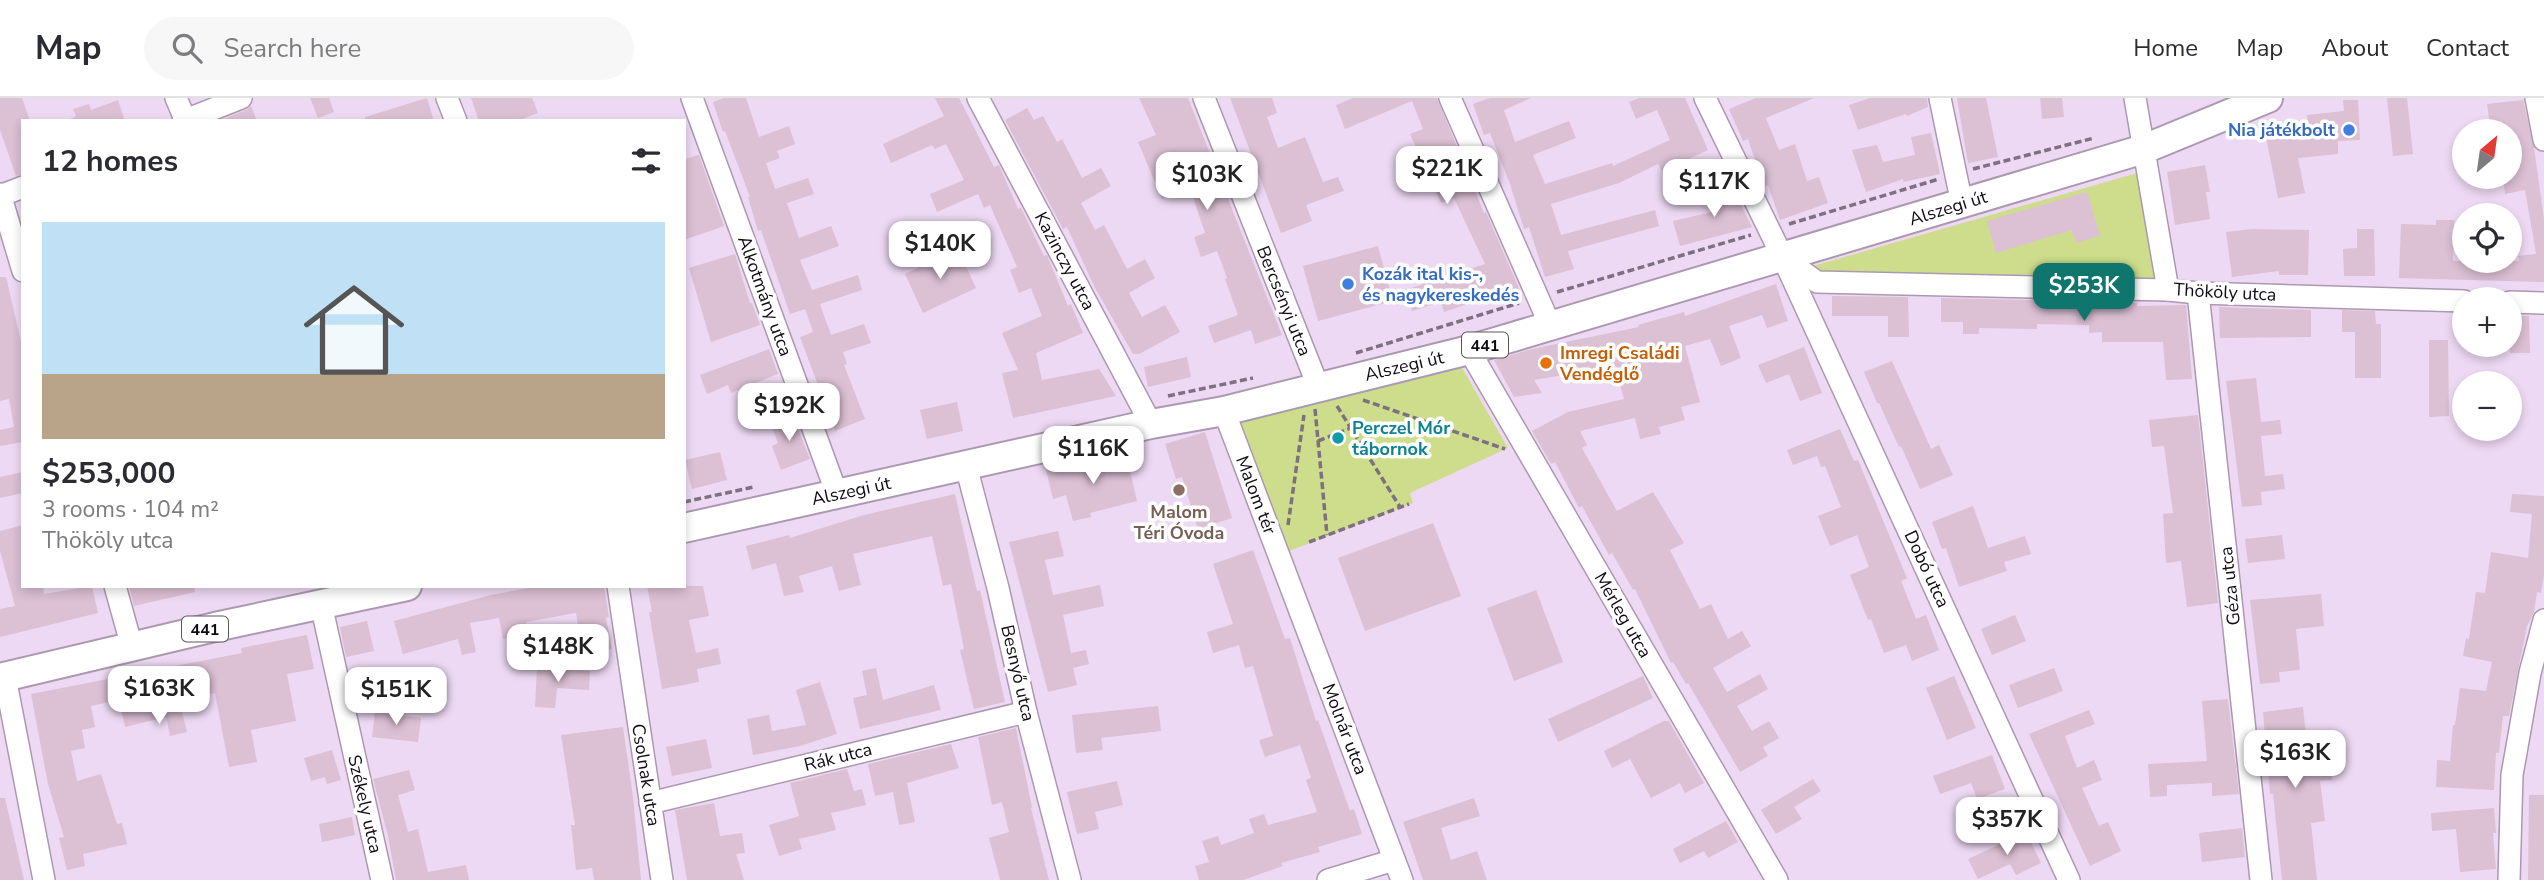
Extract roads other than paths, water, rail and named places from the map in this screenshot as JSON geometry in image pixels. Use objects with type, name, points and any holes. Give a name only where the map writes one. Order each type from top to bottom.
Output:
[{"type":"main road","name":"Alszegi út","points":[[686,528],[1151,424],[1318,399],[1550,325],[2144,149],[2268,98]]},
{"type":"main road","name":"441","points":[[2,678],[388,588]]},
{"type":"street","points":[[176,98],[185,119]]},
{"type":"street","points":[[188,119],[241,98]]},
{"type":"street","points":[[447,98],[455,119]]},
{"type":"street","name":"Alkotmány utca","points":[[692,98],[838,494]]},
{"type":"street","name":"Kazinczy utca","points":[[978,98],[1151,424]]},
{"type":"street","name":"Bercsényi utca","points":[[1204,98],[1318,399]]},
{"type":"street","points":[[1450,98],[1550,325]]},
{"type":"street","name":"Dobó utca","points":[[1705,98],[1783,258],[2069,880]]},
{"type":"street","points":[[1940,98],[1962,204]]},
{"type":"street","points":[[2135,98],[2168,289]]},
{"type":"street","points":[[2536,98],[2544,140]]},
{"type":"street","points":[[21,188],[0,195],[21,264]]},
{"type":"street","name":"Thököly utca","points":[[1783,258],[1817,282],[2168,289],[2198,293],[2452,301]]},
{"type":"street","name":"Géza utca","points":[[2198,293],[2261,880]]},
{"type":"street","points":[[2522,302],[2544,303]]},
{"type":"street","name":"Mérleg utca","points":[[1469,350],[1777,880]]},
{"type":"street","name":"Malom tér","points":[[1224,411],[1289,579]]},
{"type":"street","name":"Besnyő utca","points":[[966,466],[1070,880]]},
{"type":"street","name":"Molnár utca","points":[[1289,579],[1398,870]]},
{"type":"street","points":[[116,588],[132,647]]},
{"type":"street","name":"Csolnak utca","points":[[618,588],[662,880]]},
{"type":"street","name":"Székely utca","points":[[321,604],[382,880]]},
{"type":"street","points":[[2509,880],[2512,775],[2530,673],[2544,620]]},
{"type":"street","points":[[2,678],[44,880]]},
{"type":"street","name":"Rák utca","points":[[650,803],[1026,712]]},
{"type":"street","points":[[1328,880],[1398,870]]},
{"type":"place","name":"Nia játékbolt","points":[[2349,130]]},
{"type":"place","name":"Kozák ital kis-, és nagykereskedés","points":[[1348,284]]},
{"type":"place","name":"Imregi Családi Vendéglő","points":[[1546,363]]},
{"type":"place","name":"Perczel Mór tábornok","points":[[1338,438]]},
{"type":"place","name":"Malom Téri Óvoda","points":[[1179,490]]}]
